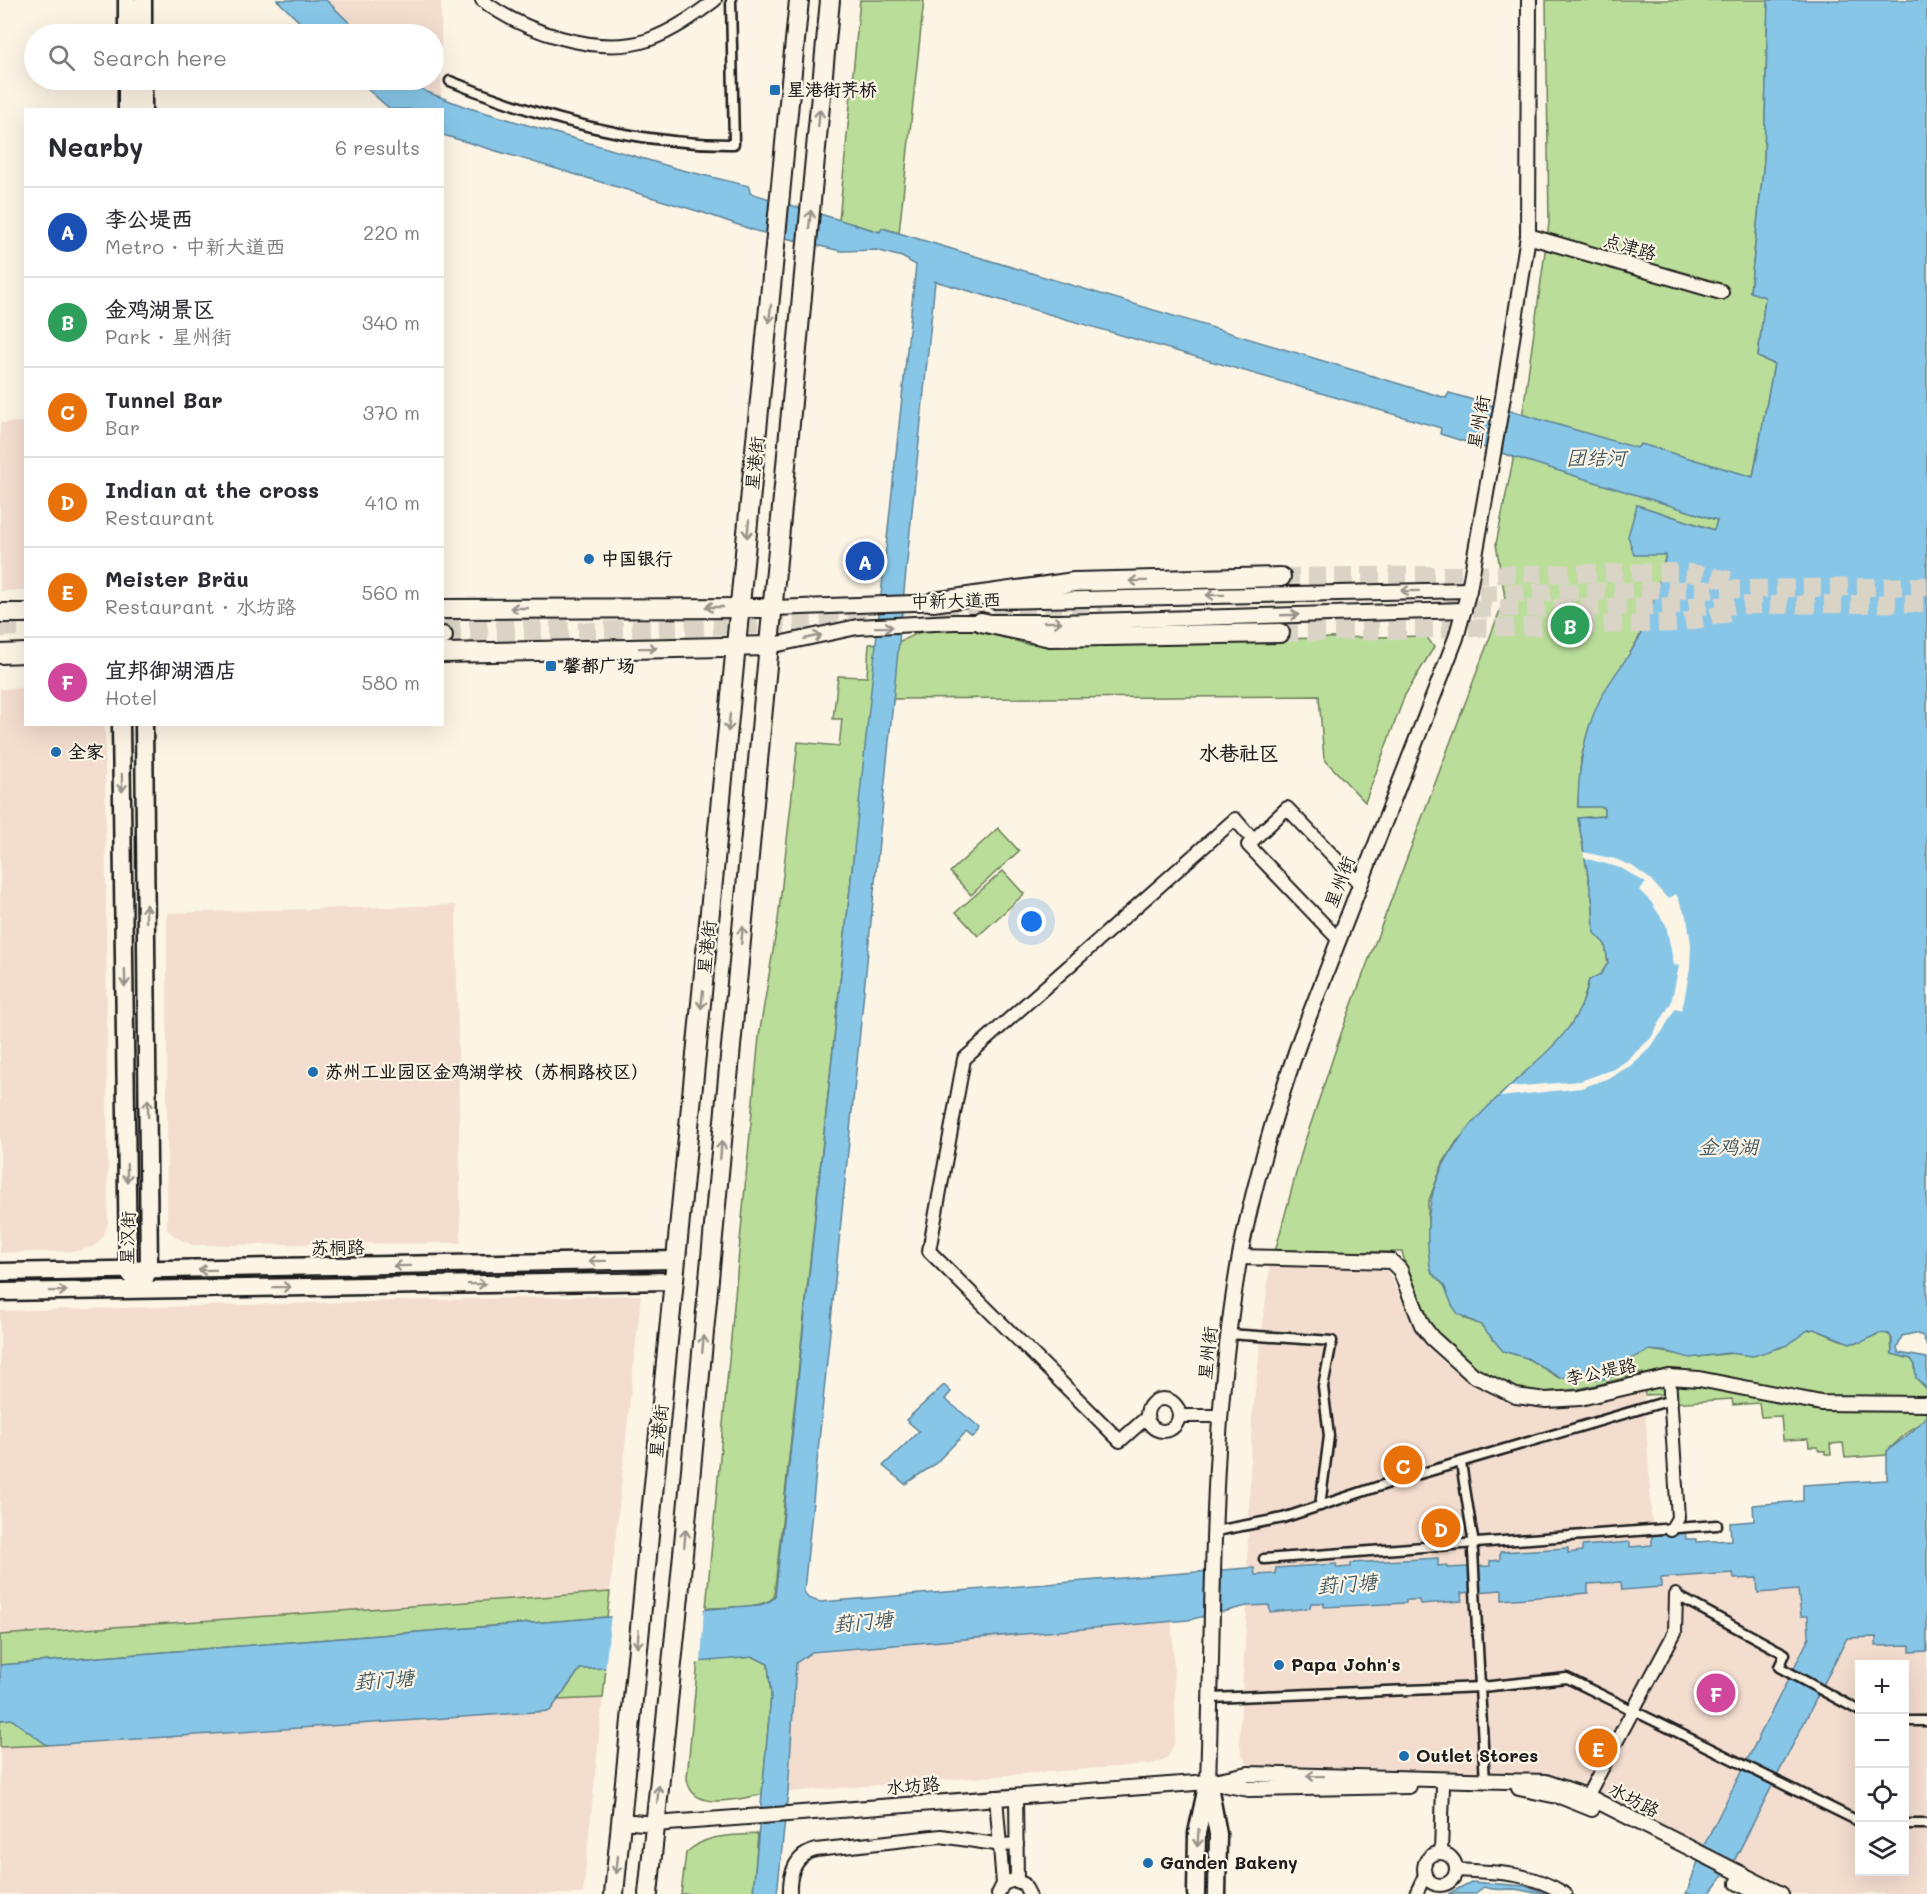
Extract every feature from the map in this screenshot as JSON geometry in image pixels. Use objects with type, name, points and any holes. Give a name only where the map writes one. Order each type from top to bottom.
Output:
[{"type":"main road","points":[[127,0],[127,24]]},
{"type":"main road","points":[[143,0],[143,24]]},
{"type":"main road","name":"星港街","points":[[614,1894],[641,1597],[741,607],[799,0]]},
{"type":"main road","name":"星港街","points":[[648,1894],[679,1596],[830,0]]},
{"type":"main road","points":[[127,90],[127,108]]},
{"type":"main road","points":[[143,90],[143,108]]},
{"type":"main road","points":[[933,602],[1074,582],[1281,577]]},
{"type":"main road","name":"中新大道西","points":[[444,609],[773,608]]},
{"type":"main road","points":[[0,614],[24,613]]},
{"type":"main road","points":[[981,622],[1050,637],[1280,633]]},
{"type":"main road","name":"中新大道西","points":[[444,653],[769,646]]},
{"type":"main road","points":[[0,654],[24,653]]},
{"type":"main road","name":"星汉街","points":[[122,726],[128,1270],[139,1290]]},
{"type":"main road","name":"星汉街","points":[[139,1290],[149,1270],[144,726]]},
{"type":"main road","points":[[125,1011],[147,1011]]},
{"type":"main road","points":[[641,1260],[642,1281]]},
{"type":"main road","name":"苏桐路","points":[[0,1272],[676,1260]]},
{"type":"main road","points":[[345,1267],[345,1286]]},
{"type":"main road","points":[[0,1292],[674,1281]]},
{"type":"main road","name":"星州街","points":[[1196,1894],[1197,1833],[1208,1782]]},
{"type":"main road","name":"星州街","points":[[1208,1782],[1218,1834],[1217,1894]]},
{"type":"street","points":[[482,0],[517,22],[551,36],[613,44],[645,41],[668,31],[715,0]]},
{"type":"street","points":[[450,81],[508,105],[623,134],[695,144],[734,144],[731,0]]},
{"type":"street","name":"星州街","points":[[1208,1782],[1221,1416],[1240,1257],[1261,1158],[1277,1104],[1456,638],[1469,590],[1503,397],[1528,236],[1529,0]]},
{"type":"street","name":"点津路","points":[[1528,236],[1721,292]]},
{"type":"street","name":"中新大道西","points":[[773,608],[857,603],[1469,590]]},
{"type":"street","name":"中新大道西","points":[[769,646],[857,627],[1464,610]]},
{"type":"street","points":[[1339,940],[1248,845],[1287,808],[1360,884]]},
{"type":"street","points":[[1147,1417],[1156,1429],[1166,1431],[1175,1426],[1179,1416],[1176,1406],[1163,1400],[1149,1407],[1147,1417],[1120,1441],[928,1251],[964,1059],[1234,819],[1253,840]]},
{"type":"street","name":"李公堤路","points":[[1240,1257],[1391,1261],[1400,1270],[1422,1324],[1438,1344],[1473,1375],[1516,1396],[1546,1400],[1580,1398],[1669,1377],[1699,1379],[1821,1403],[1927,1404]]},
{"type":"street","points":[[1229,1334],[1332,1341],[1323,1387],[1329,1436],[1320,1506]]},
{"type":"street","points":[[1669,1377],[1678,1518],[1671,1530]]},
{"type":"street","points":[[1216,1532],[1283,1518],[1671,1400]]},
{"type":"street","points":[[1179,1416],[1221,1416]]},
{"type":"street","points":[[1461,1463],[1473,1548],[1482,1687],[1485,1783]]},
{"type":"street","points":[[1264,1559],[1452,1546],[1473,1548],[1494,1544],[1717,1526]]},
{"type":"street","points":[[1585,1800],[1675,1632],[1676,1595],[1785,1654],[1779,1667],[1855,1708]]},
{"type":"street","points":[[1211,1698],[1482,1687],[1567,1678],[1855,1820]]},
{"type":"street","points":[[1909,1721],[1927,1721]]},
{"type":"street","name":"水坊路","points":[[621,1821],[656,1824],[1208,1782],[1248,1774],[1485,1783],[1585,1800],[1734,1875],[1781,1894]]},
{"type":"street","name":"水坊路","points":[[1208,1782],[1249,1789],[1443,1786],[1485,1783]]},
{"type":"street","points":[[1442,1854],[1443,1786]]},
{"type":"street","points":[[1016,1796],[1017,1881]]},
{"type":"street","points":[[996,1797],[1002,1845],[1001,1889],[1017,1881]]},
{"type":"street","points":[[1909,1824],[1927,1824]]},
{"type":"street","points":[[790,1894],[790,1878],[794,1867],[800,1858],[812,1851],[942,1836],[963,1837],[1002,1845],[1017,1844]]},
{"type":"street","points":[[1416,1894],[1425,1875],[1427,1860],[1434,1855],[1442,1854],[1452,1859],[1456,1870],[1451,1880],[1442,1885],[1432,1883],[1425,1875]]},
{"type":"street","points":[[1456,1870],[1528,1876],[1545,1882],[1565,1894]]},
{"type":"street","name":"水坊路","points":[[1734,1875],[1760,1894]]},
{"type":"street","points":[[1017,1881],[1026,1886],[1029,1894]]},
{"type":"shaded area","points":[[326,0],[441,0],[441,24],[351,24]]},
{"type":"shaded area","points":[[424,90],[441,90],[441,98]]},
{"type":"shaded area","points":[[24,422],[24,590],[0,591],[0,423]]},
{"type":"shaded area","points":[[24,688],[24,726],[105,726],[108,1223],[104,1236],[93,1247],[77,1251],[0,1253],[0,689]]},
{"type":"shaded area","name":"苏州工业园区金鸡湖学校（苏桐路校区）","points":[[456,905],[461,1243],[192,1245],[167,1230],[167,913]]},
{"type":"shaded area","points":[[1270,1264],[1388,1271],[1409,1316],[1440,1359],[1468,1382],[1506,1401],[1550,1407],[1644,1386],[1653,1545],[1630,1547],[1630,1542],[1582,1546],[1582,1551],[1568,1553],[1568,1549],[1500,1552],[1500,1560],[1490,1566],[1447,1568],[1438,1566],[1437,1558],[1351,1563],[1351,1567],[1336,1568],[1336,1564],[1276,1568],[1276,1574],[1254,1575],[1247,1568],[1252,1417]]},
{"type":"shaded area","points":[[641,1295],[610,1592],[0,1635],[0,1311]]},
{"type":"shaded area","points":[[1733,1573],[1734,1579],[1757,1578],[1758,1593],[1799,1590],[1801,1616],[1808,1615],[1809,1638],[1704,1845],[1584,1789],[1518,1775],[1259,1767],[1248,1764],[1243,1758],[1239,1741],[1247,1606],[1270,1605],[1270,1611],[1310,1608],[1310,1603],[1324,1603],[1325,1607],[1405,1603],[1406,1600],[1420,1600],[1420,1604],[1461,1601],[1461,1593],[1503,1590],[1502,1600],[1588,1593],[1588,1584],[1621,1582],[1622,1590],[1661,1587],[1660,1578]]},
{"type":"shaded area","points":[[1172,1621],[1176,1732],[1174,1745],[1167,1758],[1153,1764],[788,1792],[796,1663],[807,1654]]},
{"type":"shaded area","points":[[1877,1637],[1877,1646],[1910,1645],[1911,1652],[1927,1651],[1927,1894],[1788,1894],[1734,1861],[1847,1638]]},
{"type":"shaded area","points":[[603,1698],[583,1894],[0,1894],[0,1747],[550,1711],[558,1700]]},
{"type":"green space","points":[[860,0],[924,0],[899,233],[882,228],[880,232],[839,220]]},
{"type":"green space","points":[[1546,0],[1768,0],[1764,160],[1750,291],[1765,297],[1758,357],[1774,364],[1753,477],[1641,444],[1637,448],[1624,490],[1717,520],[1715,530],[1637,505],[1666,554],[1652,610],[1590,724],[1581,758],[1578,807],[1604,806],[1604,816],[1578,818],[1593,904],[1594,932],[1605,944],[1608,963],[1601,974],[1589,980],[1581,1008],[1562,1039],[1457,1141],[1443,1163],[1428,1203],[1428,1239],[1432,1273],[1444,1285],[1464,1318],[1481,1325],[1504,1351],[1527,1358],[1559,1378],[1586,1374],[1598,1380],[1624,1368],[1630,1359],[1650,1350],[1697,1357],[1780,1348],[1805,1331],[1814,1329],[1842,1341],[1854,1343],[1886,1333],[1891,1337],[1892,1354],[1911,1359],[1915,1364],[1916,1378],[1927,1389],[1926,1416],[1887,1451],[1887,1455],[1845,1458],[1843,1443],[1830,1444],[1831,1454],[1825,1454],[1825,1451],[1819,1451],[1818,1447],[1809,1447],[1808,1439],[1783,1440],[1781,1416],[1761,1417],[1759,1403],[1733,1405],[1732,1399],[1671,1403],[1670,1394],[1645,1395],[1643,1373],[1602,1384],[1560,1391],[1519,1389],[1476,1369],[1440,1339],[1422,1311],[1402,1252],[1275,1252],[1303,1147],[1343,1028],[1505,597],[1496,544],[1523,411],[1549,223]]},
{"type":"green space","points":[[946,627],[976,630],[1026,644],[1426,636],[1434,647],[1405,695],[1365,802],[1324,759],[1319,696],[893,699],[876,852],[854,852],[774,1597],[762,1604],[706,1608],[759,1036],[778,920],[798,742],[839,746],[842,719],[833,719],[838,676],[867,677],[869,644],[898,642],[928,629]]},
{"type":"green space","points":[[998,828],[1019,851],[971,895],[950,872]]},
{"type":"green space","points":[[1003,871],[1024,894],[978,936],[956,912]]},
{"type":"green space","points":[[610,1592],[607,1617],[0,1665],[0,1635]]},
{"type":"green space","points":[[754,1657],[768,1664],[771,1695],[762,1795],[729,1800],[706,1800],[697,1796],[690,1789],[687,1778],[698,1660]]},
{"type":"green space","points":[[606,1668],[603,1698],[558,1700],[580,1669]]},
{"type":"green space","points":[[11,1719],[47,1745],[0,1747],[0,1720]]},
{"type":"green space","points":[[758,1834],[753,1894],[681,1894],[686,1853],[711,1839]]},
{"type":"water","points":[[277,0],[326,0],[351,24],[302,24]]},
{"type":"water","name":"金鸡湖","points":[[1768,0],[1927,0],[1927,1347],[1923,1336],[1915,1333],[1902,1336],[1897,1348],[1899,1353],[1927,1358],[1927,1389],[1916,1378],[1915,1365],[1911,1359],[1892,1354],[1892,1339],[1889,1334],[1879,1333],[1862,1342],[1850,1343],[1814,1329],[1808,1330],[1787,1345],[1753,1356],[1728,1353],[1690,1358],[1650,1350],[1630,1359],[1624,1368],[1610,1378],[1598,1380],[1585,1374],[1560,1378],[1527,1358],[1503,1351],[1481,1325],[1458,1314],[1444,1285],[1432,1273],[1430,1266],[1428,1231],[1431,1201],[1439,1174],[1452,1150],[1468,1128],[1488,1107],[1562,1036],[1582,1005],[1589,980],[1601,974],[1608,963],[1605,944],[1594,933],[1593,904],[1578,818],[1604,816],[1604,807],[1578,807],[1578,792],[1587,734],[1597,706],[1644,628],[1666,555],[1634,555],[1628,536],[1637,505],[1714,530],[1717,520],[1440,434],[1441,428],[935,281],[804,1591],[808,1598],[820,1602],[1247,1568],[1254,1568],[1255,1575],[1275,1574],[1276,1568],[1336,1564],[1337,1568],[1351,1567],[1351,1563],[1438,1558],[1438,1566],[1447,1565],[1447,1568],[1490,1566],[1490,1561],[1500,1560],[1500,1552],[1568,1548],[1568,1553],[1582,1551],[1582,1546],[1630,1542],[1630,1547],[1652,1545],[1652,1535],[1685,1532],[1686,1539],[1696,1539],[1696,1542],[1731,1540],[1730,1523],[1754,1521],[1753,1505],[1803,1501],[1803,1485],[1887,1480],[1887,1451],[1915,1428],[1927,1414],[1927,1651],[1910,1652],[1910,1645],[1876,1646],[1876,1637],[1847,1638],[1734,1861],[1709,1894],[1686,1894],[1704,1845],[1809,1638],[1808,1616],[1801,1616],[1798,1590],[1758,1593],[1757,1578],[1734,1579],[1733,1573],[1661,1578],[1661,1587],[1622,1590],[1621,1582],[1588,1584],[1588,1593],[1502,1600],[1502,1590],[1461,1593],[1462,1601],[1420,1604],[1419,1600],[1406,1600],[1406,1603],[1324,1607],[1324,1603],[1311,1603],[1310,1608],[1270,1612],[1269,1605],[1247,1606],[1188,1620],[812,1652],[796,1663],[788,1792],[777,1894],[753,1894],[771,1695],[768,1664],[754,1657],[639,1667],[580,1669],[550,1711],[47,1745],[11,1719],[0,1720],[0,1665],[760,1605],[775,1597],[916,265],[902,257],[876,250],[841,251],[756,231],[704,213],[444,135],[444,108],[389,108],[368,90],[424,90],[466,107],[682,170],[749,186],[750,193],[880,232],[882,228],[1446,398],[1449,393],[1637,448],[1641,444],[1753,477],[1774,364],[1758,357],[1765,297],[1750,292],[1764,160]]},
{"type":"water","points":[[944,1385],[951,1392],[945,1399],[981,1428],[973,1438],[966,1432],[934,1465],[905,1484],[883,1466],[919,1431],[906,1420]]},
{"type":"water","points":[[1471,1882],[1525,1886],[1547,1894],[1484,1887],[1474,1894],[1448,1894]]},
{"type":"pier","points":[[1583,852],[1615,859],[1632,866],[1650,879],[1668,899],[1676,894],[1687,918],[1691,944],[1690,968],[1681,1010],[1675,1009],[1662,1032],[1645,1053],[1630,1066],[1607,1079],[1581,1088],[1500,1097],[1510,1087],[1580,1081],[1614,1069],[1651,1038],[1671,1003],[1679,966],[1674,965],[1666,925],[1651,902],[1639,890],[1646,883],[1621,868],[1584,858]]},
{"type":"pier","points":[[704,1605],[701,1663],[605,1671],[611,1613]]},
{"type":"tunnel","points":[[1281,577],[1684,572],[1736,581]]},
{"type":"tunnel","points":[[1452,594],[1927,586]]},
{"type":"tunnel","points":[[1446,609],[1927,603]]},
{"type":"tunnel","points":[[939,608],[1013,605]]},
{"type":"tunnel","points":[[1280,633],[1678,623],[1730,613]]},
{"type":"tunnel","points":[[1017,616],[1103,614]]},
{"type":"tunnel","points":[[444,619],[576,617]]},
{"type":"tunnel","points":[[444,636],[873,621]]},
{"type":"tunnel","points":[[0,628],[24,627]]},
{"type":"place","name":"星港街荠桥","points":[[775,90]]},
{"type":"place","name":"中国银行","points":[[589,559]]},
{"type":"place","name":"李公堤西","points":[[865,561]]},
{"type":"place","name":"金鸡湖景区","points":[[1570,625]]},
{"type":"place","name":"馨都广场","points":[[551,666]]},
{"type":"place","name":"全家","points":[[56,752]]},
{"type":"place","name":"苏州工业园区金鸡湖学校（苏桐路校区）","points":[[313,1072]]},
{"type":"place","name":"Tunnel Bar","points":[[1403,1465]]},
{"type":"place","name":"Indian at the cross","points":[[1441,1528]]},
{"type":"place","name":"Papa John's","points":[[1279,1665]]},
{"type":"place","name":"宜邦御湖酒店","points":[[1716,1693]]},
{"type":"place","name":"Meister Bräu","points":[[1598,1748]]},
{"type":"place","name":"Outlet Stores","points":[[1404,1756]]},
{"type":"place","name":"Ganden Bakeny","points":[[1148,1863]]},
{"type":"district","name":"水巷社区","points":[[1239,753]]},
{"type":"water label","name":"团结河","points":[[1596,458]]},
{"type":"water label","name":"葑门塘","points":[[1347,1584]]},
{"type":"water label","name":"葑门塘","points":[[863,1622]]},
{"type":"water label","name":"葑门塘","points":[[384,1680]]}]
